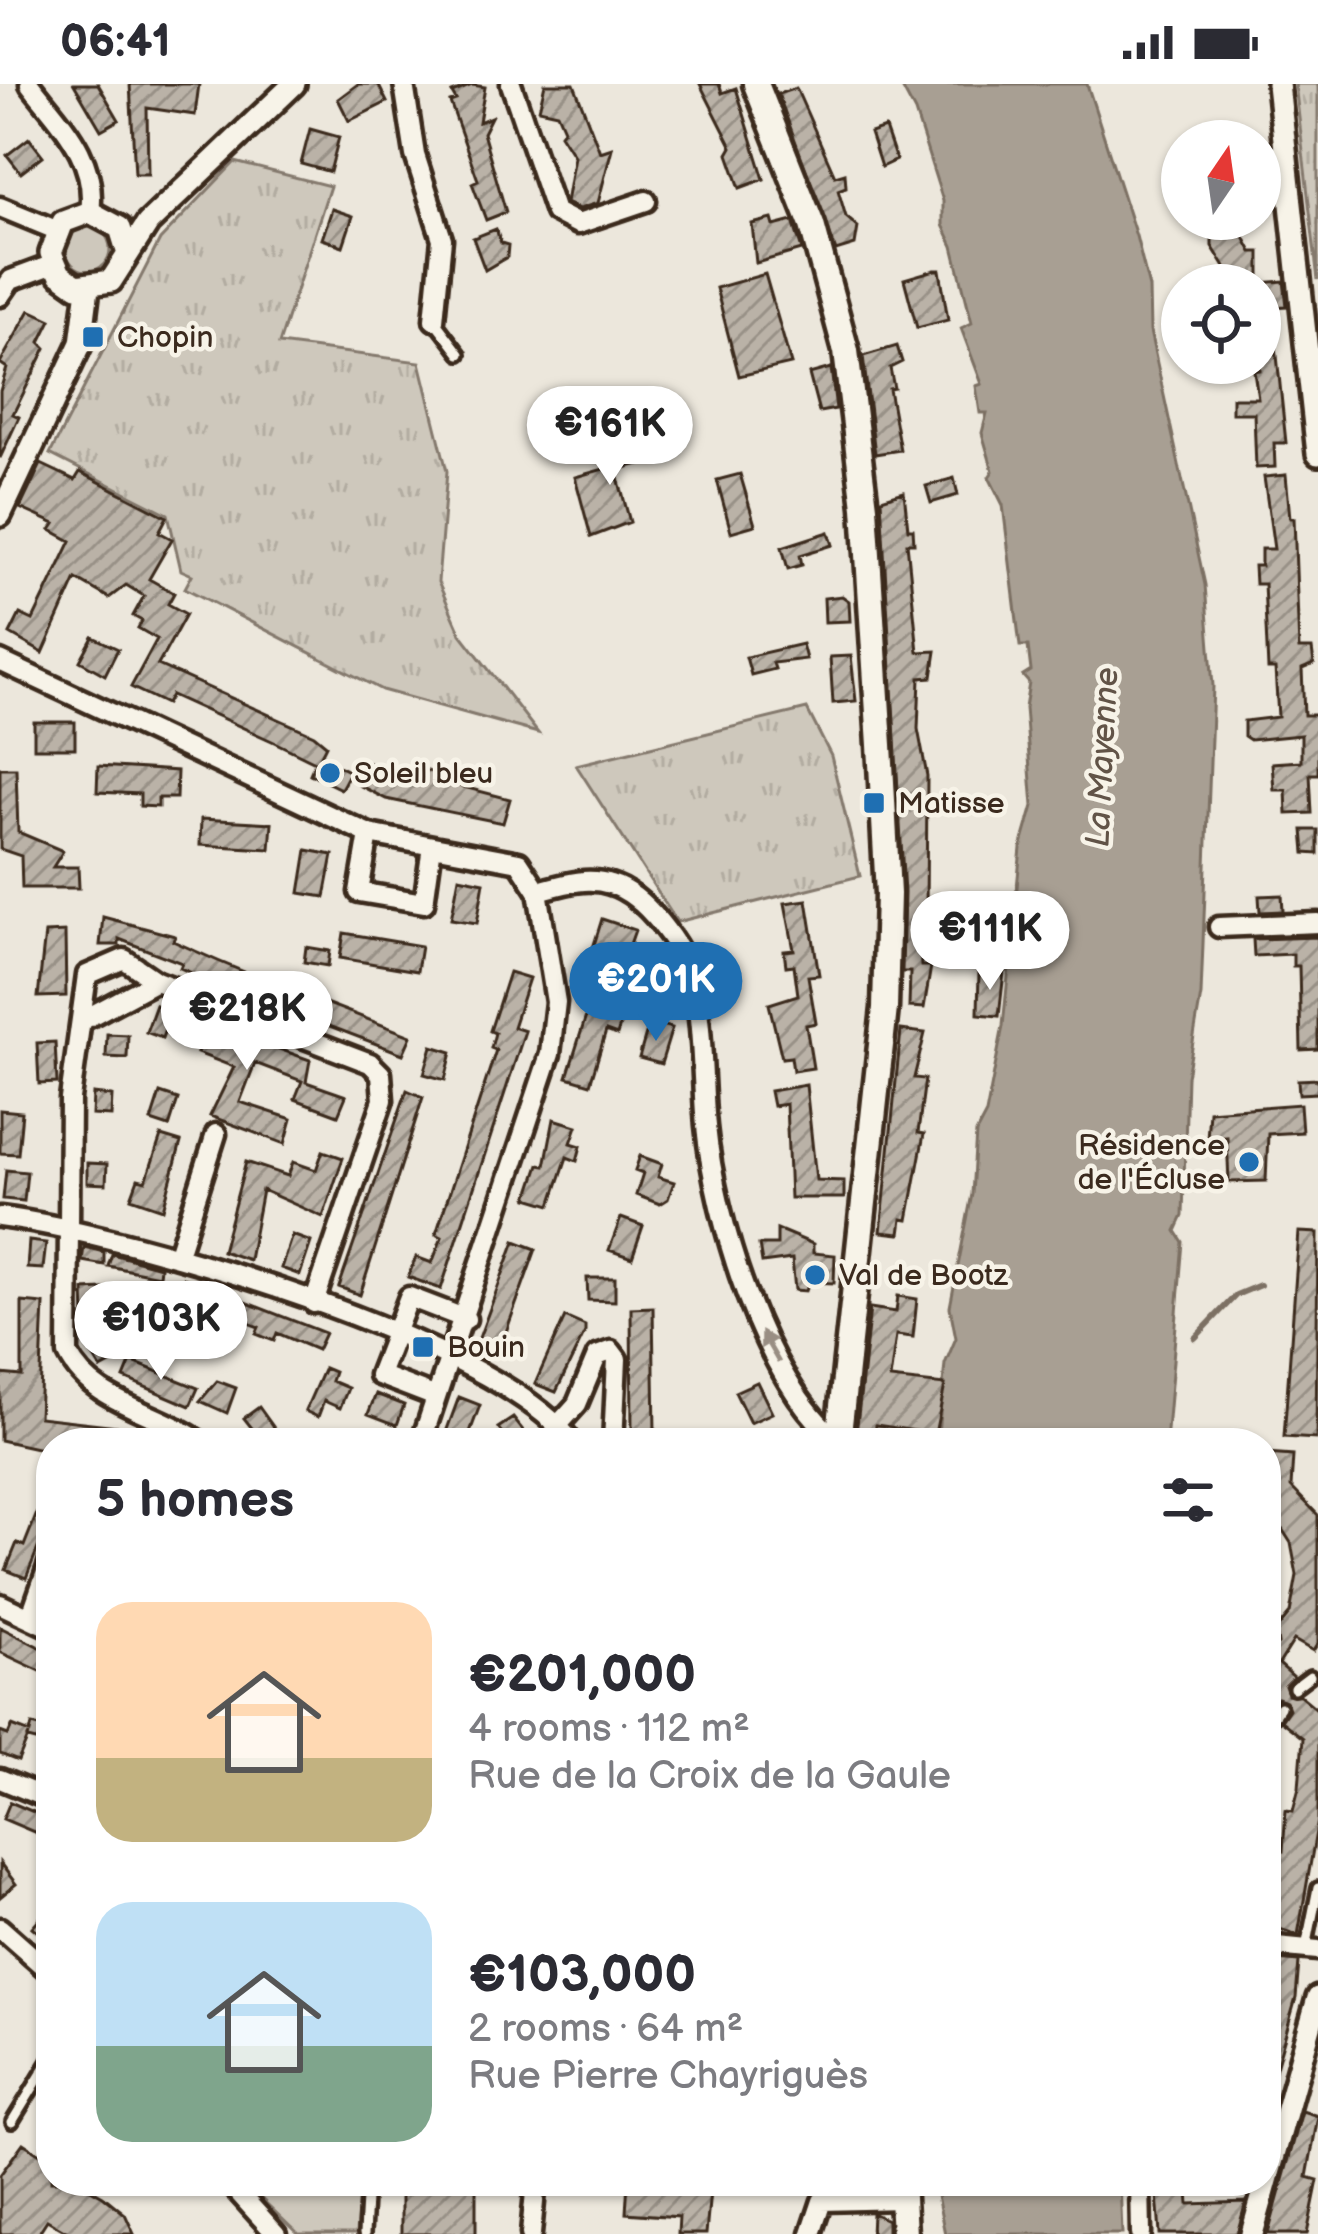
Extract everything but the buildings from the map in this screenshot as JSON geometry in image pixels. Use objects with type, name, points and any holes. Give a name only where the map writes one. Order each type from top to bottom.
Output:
[{"type":"main road","points":[[756,84],[812,225],[846,351],[865,507],[880,745],[888,894],[884,1028],[840,1428]]},
{"type":"main road","points":[[901,2196],[904,2234]]},
{"type":"street","points":[[30,84],[87,164],[93,186],[90,212]]},
{"type":"street","points":[[148,223],[120,228],[90,212],[71,216],[56,230],[54,264],[68,281],[88,288],[119,273],[127,251],[148,223],[294,84]]},
{"type":"street","points":[[404,84],[415,155],[442,239],[434,320]]},
{"type":"street","points":[[511,84],[555,212],[578,224],[646,201]]},
{"type":"street","points":[[1278,84],[1318,454]]},
{"type":"street","points":[[0,207],[56,230]]},
{"type":"street","points":[[120,228],[127,251]]},
{"type":"street","points":[[0,296],[11,280],[54,264]]},
{"type":"street","points":[[0,514],[81,343],[88,288]]},
{"type":"street","points":[[0,661],[368,834],[518,862],[538,891],[556,1024],[534,1111],[427,1428]]},
{"type":"street","points":[[368,834],[359,892],[424,903],[432,846]]},
{"type":"street","points":[[538,891],[576,881],[610,884],[652,915],[675,946],[692,980],[711,1166],[748,1300],[798,1395],[822,1428]]},
{"type":"street","points":[[1220,927],[1318,923]]},
{"type":"street","points":[[181,1428],[100,1391],[75,1370],[65,1336],[70,1099],[88,974],[124,959],[156,981],[370,1063],[382,1074],[383,1100],[314,1303]]},
{"type":"street","points":[[85,1019],[156,981]]},
{"type":"street","points":[[178,1254],[215,1134]]},
{"type":"street","points":[[0,1217],[66,1225],[178,1254],[314,1303],[453,1359],[562,1428]]},
{"type":"street","points":[[436,1397],[379,1376],[394,1335],[409,1297],[466,1319]]},
{"type":"street","points":[[559,1424],[577,1404],[597,1356],[610,1351],[617,1359],[614,1428]]},
{"type":"street","points":[[30,1618],[36,1601]]},
{"type":"street","points":[[0,1604],[36,1621]]},
{"type":"street","points":[[0,1779],[36,1794]]},
{"type":"street","points":[[0,1928],[36,1960]]},
{"type":"street","points":[[1281,1947],[1312,1950]]},
{"type":"street","points":[[1281,2130],[1318,1998]]},
{"type":"street","points":[[242,2196],[276,2234]]},
{"type":"street","points":[[531,2234],[535,2196]]},
{"type":"street","points":[[811,2234],[821,2201],[857,2196]]},
{"type":"street","points":[[1140,2196],[1141,2234]]},
{"type":"street","points":[[1252,2234],[1263,2196]]},
{"type":"lane","points":[[434,320],[460,354]]},
{"type":"lane","points":[[1294,1688],[1310,1676]]},
{"type":"lane","points":[[1312,1950],[1318,1888]]},
{"type":"lane","points":[[12,2122],[36,2083]]},
{"type":"lane","points":[[364,2234],[366,2196]]},
{"type":"green space","points":[[1295,84],[1318,84],[1318,280]]},
{"type":"green space","points":[[235,162],[330,186],[279,344],[420,362],[447,471],[438,582],[461,634],[538,733],[382,690],[185,588],[192,575],[181,570],[168,514],[50,454],[160,240]]},
{"type":"green space","points":[[88,227],[104,233],[110,249],[104,265],[88,271],[72,265],[66,249],[72,233]]},
{"type":"green space","points":[[807,709],[831,756],[860,876],[677,922],[576,765]]},
{"type":"green space","points":[[259,2196],[359,2196],[356,2234],[298,2234]]},
{"type":"water","name":"La Mayenne","points":[[900,84],[1087,84],[1149,288],[1150,331],[1205,585],[1213,686],[1201,995],[1187,1077],[1183,1216],[1176,1231],[1183,1242],[1167,1428],[939,1428],[945,1364],[956,1338],[950,1307],[972,1194],[976,1133],[986,1114],[1003,1026],[1021,848],[1033,806],[1025,708],[1029,683],[1023,676],[1031,671],[1028,646],[1020,646],[1003,505],[989,477],[993,471],[982,433],[987,413],[980,413],[976,386],[982,384],[961,328],[972,323],[953,246],[943,225],[943,201],[915,112]]},
{"type":"water","points":[[937,2196],[1121,2196],[1122,2234],[945,2234]]},
{"type":"waterway","points":[[1195,1338],[1236,1295],[1260,1285]]},
{"type":"place","name":"Chopin","points":[[93,337]]},
{"type":"place","name":"Soleil bleu","points":[[330,773]]},
{"type":"place","name":"Matisse","points":[[874,803]]},
{"type":"place","name":"Résidence de l'Écluse","points":[[1249,1162]]},
{"type":"place","name":"Val de Bootz","points":[[815,1275]]},
{"type":"place","name":"Bouin","points":[[423,1347]]}]
